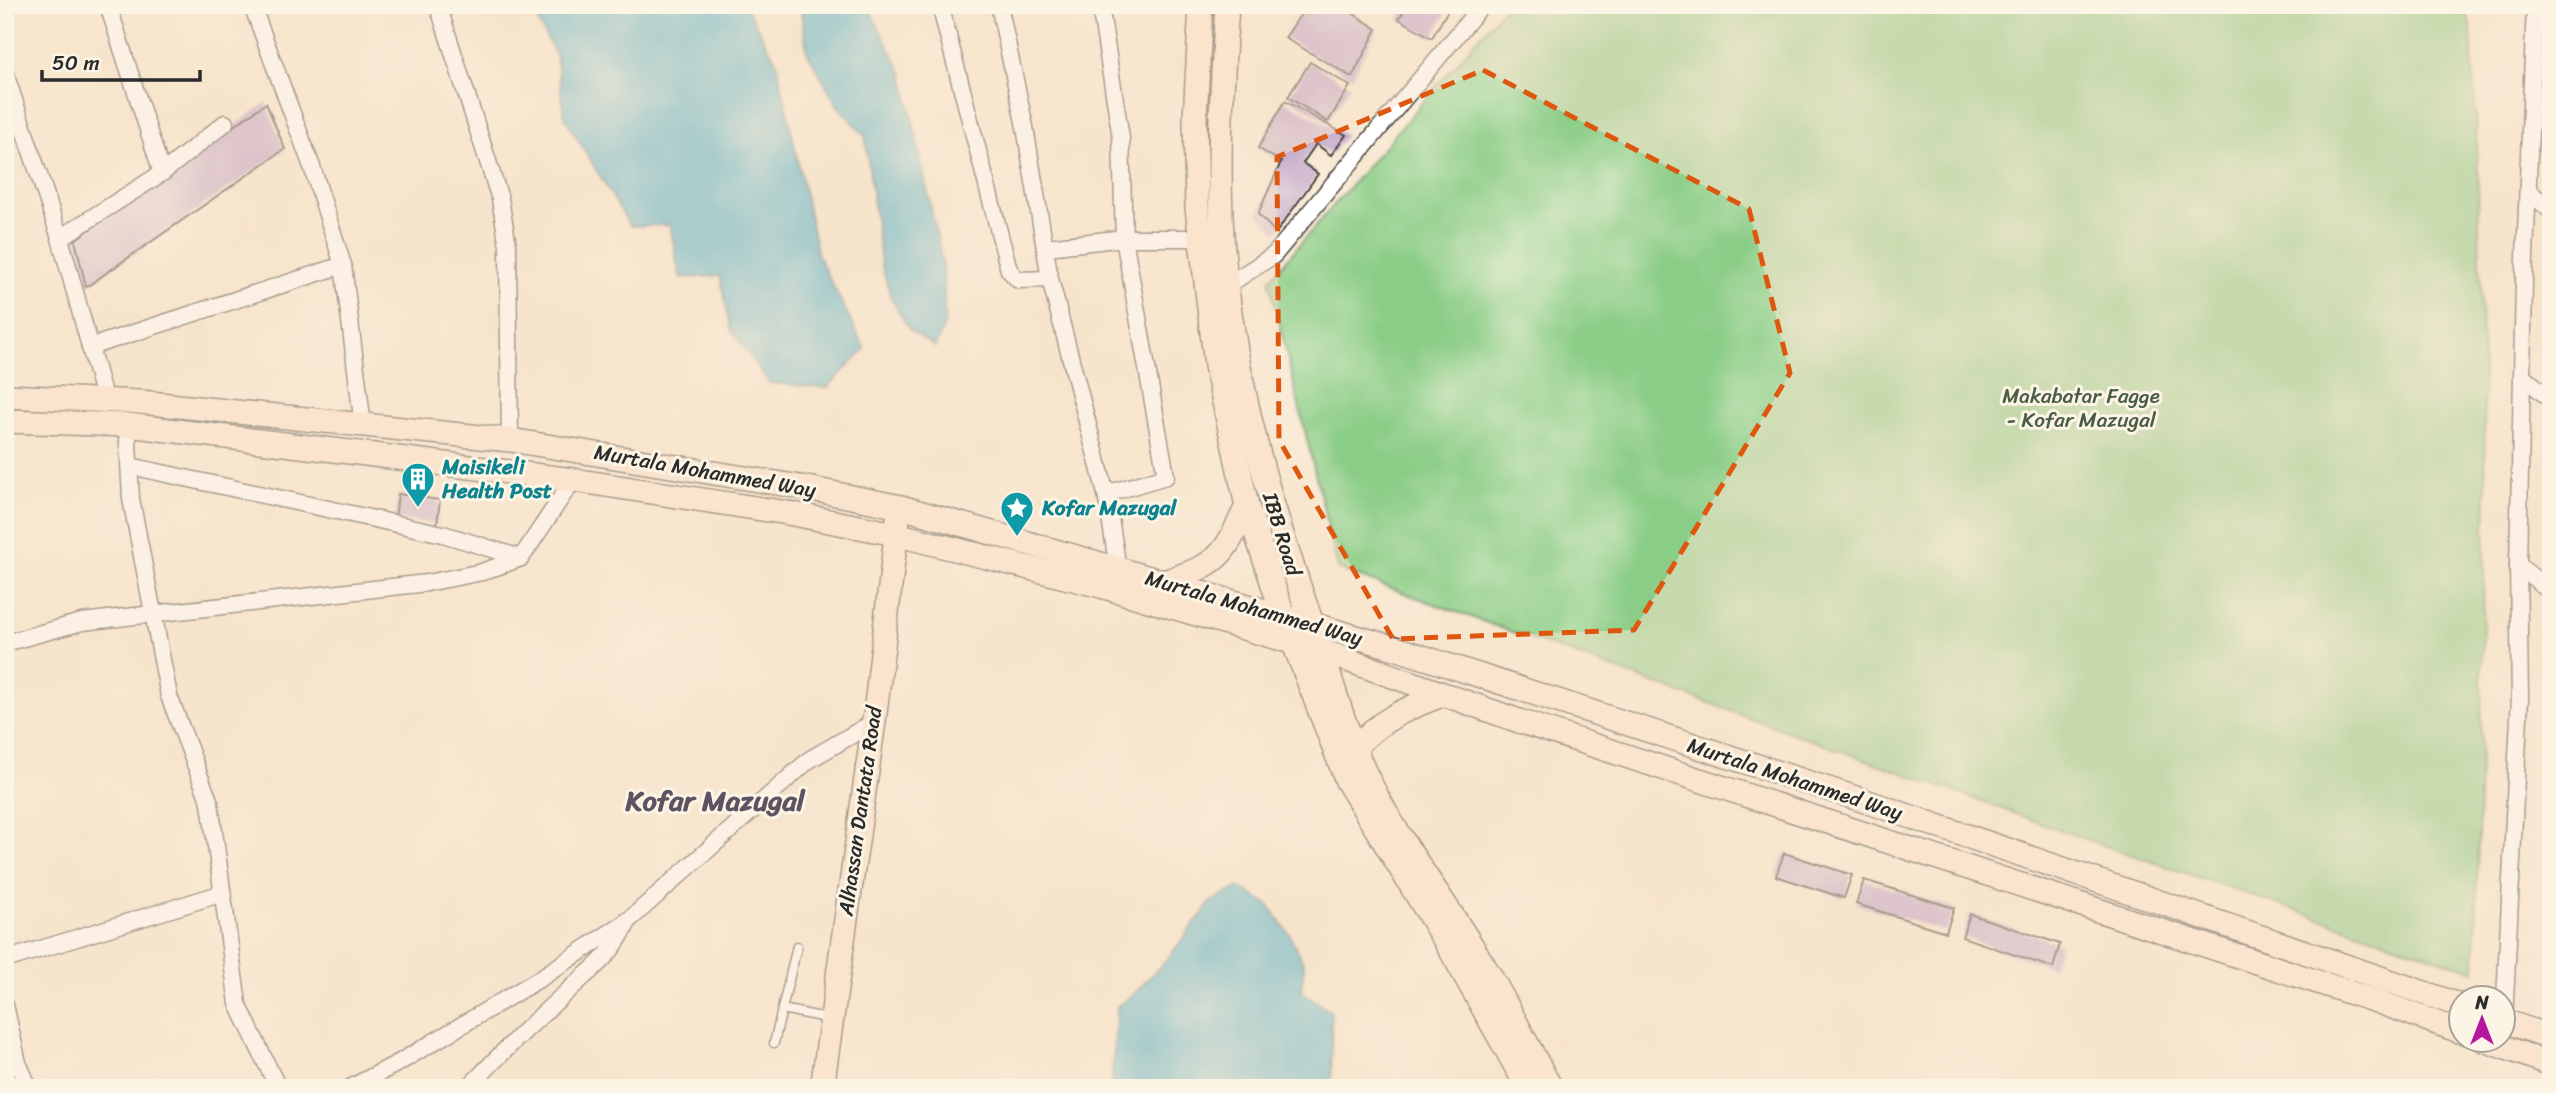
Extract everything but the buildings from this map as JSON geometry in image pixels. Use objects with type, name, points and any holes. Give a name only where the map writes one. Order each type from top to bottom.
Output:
[{"type":"main road","name":"IBB Road","points":[[1201,5],[1195,119],[1200,238],[1216,366],[1248,506],[1284,618],[1347,781],[1450,949],[1528,1088]]},
{"type":"main road","name":"IBB Road","points":[[1227,5],[1221,110],[1221,200],[1226,286],[1238,368],[1289,562],[1354,749],[1373,789],[1481,960],[1551,1088]]},
{"type":"main road","name":"Murtala Mohammed Way","points":[[5,396],[105,401],[510,440],[807,488],[901,507],[1313,625],[1604,715],[2448,1001]]},
{"type":"main road","name":"Murtala Mohammed Way","points":[[5,421],[127,425],[573,480],[788,513],[895,534],[1101,586],[1322,651],[1442,695],[2448,1027]]},
{"type":"main road","points":[[1164,582],[1214,562],[1226,551],[1248,506]]},
{"type":"main road","name":"Alhassan Dantata Road","points":[[822,1088],[874,722],[895,534],[901,507]]},
{"type":"main road","points":[[1354,749],[1379,724],[1401,710],[1442,695]]},
{"type":"main road","points":[[2116,919],[2126,890]]},
{"type":"main road","points":[[2518,1026],[2551,1037]]},
{"type":"main road","points":[[2518,1053],[2551,1064]]},
{"type":"street","points":[[108,5],[162,173]]},
{"type":"street","points":[[252,5],[312,167],[343,265],[363,426]]},
{"type":"street","points":[[438,5],[500,199],[508,246],[510,440]]},
{"type":"street","points":[[940,5],[1009,270],[1018,280],[1050,279]]},
{"type":"street","points":[[999,5],[1050,279],[1106,494],[1118,568]]},
{"type":"street","points":[[1100,5],[1121,138],[1124,238],[1166,476],[1106,494]]},
{"type":"street","points":[[1226,286],[1274,255],[1482,5]]},
{"type":"street","points":[[2506,984],[2520,697],[2518,565],[2535,5]]},
{"type":"street","points":[[5,73],[60,238],[105,401]]},
{"type":"street","points":[[60,238],[162,173],[225,123]]},
{"type":"street","points":[[2528,190],[2551,211]]},
{"type":"street","points":[[1046,247],[1124,238],[1200,238]]},
{"type":"street","points":[[90,347],[343,265]]},
{"type":"street","points":[[2523,376],[2551,400]]},
{"type":"street","points":[[127,425],[131,499],[153,614],[169,696],[210,803],[239,1004],[278,1088]]},
{"type":"street","points":[[130,466],[443,534],[521,558]]},
{"type":"street","points":[[5,643],[82,622],[427,583],[482,572],[521,558],[573,480]]},
{"type":"street","points":[[2518,565],[2551,593]]},
{"type":"street","points":[[350,1088],[400,1062],[539,979],[629,920],[809,760],[874,722]]},
{"type":"street","points":[[5,960],[223,893]]},
{"type":"street","points":[[468,1088],[617,947],[629,920]]},
{"type":"street","points":[[5,1005],[18,1063],[29,1088]]},
{"type":"lane","points":[[774,1043],[797,946]]},
{"type":"lane","points":[[782,1009],[831,1019]]},
{"type":"highlighted area","points":[[1483,70],[1749,209],[1790,373],[1634,630],[1393,639],[1279,440],[1277,157]]},
{"type":"green space","name":"Makabatar Fagge - Kofar Mazugal","points":[[1507,5],[2464,5],[2471,27],[2477,145],[2486,490],[2475,971],[2085,839],[1338,569],[1269,280]]},
{"type":"water","points":[[529,5],[745,5],[777,63],[818,256],[865,349],[827,388],[769,383],[731,329],[720,276],[680,278],[670,225],[630,226],[565,118],[556,55]]},
{"type":"water","points":[[800,5],[867,5],[903,74],[943,266],[945,323],[935,347],[910,330],[892,300],[881,264],[865,136],[838,106],[807,52]]},
{"type":"water","points":[[1239,887],[1268,904],[1290,935],[1304,965],[1301,991],[1331,1012],[1332,1088],[1111,1088],[1117,1006],[1133,995],[1168,958],[1212,901]]},
{"type":"place","name":"Maisikeli Health Post","points":[[418,509]]},
{"type":"place","name":"Kofar Mazugal","points":[[1017,538]]},
{"type":"district","name":"Kofar Mazugal","points":[[715,800]]}]
